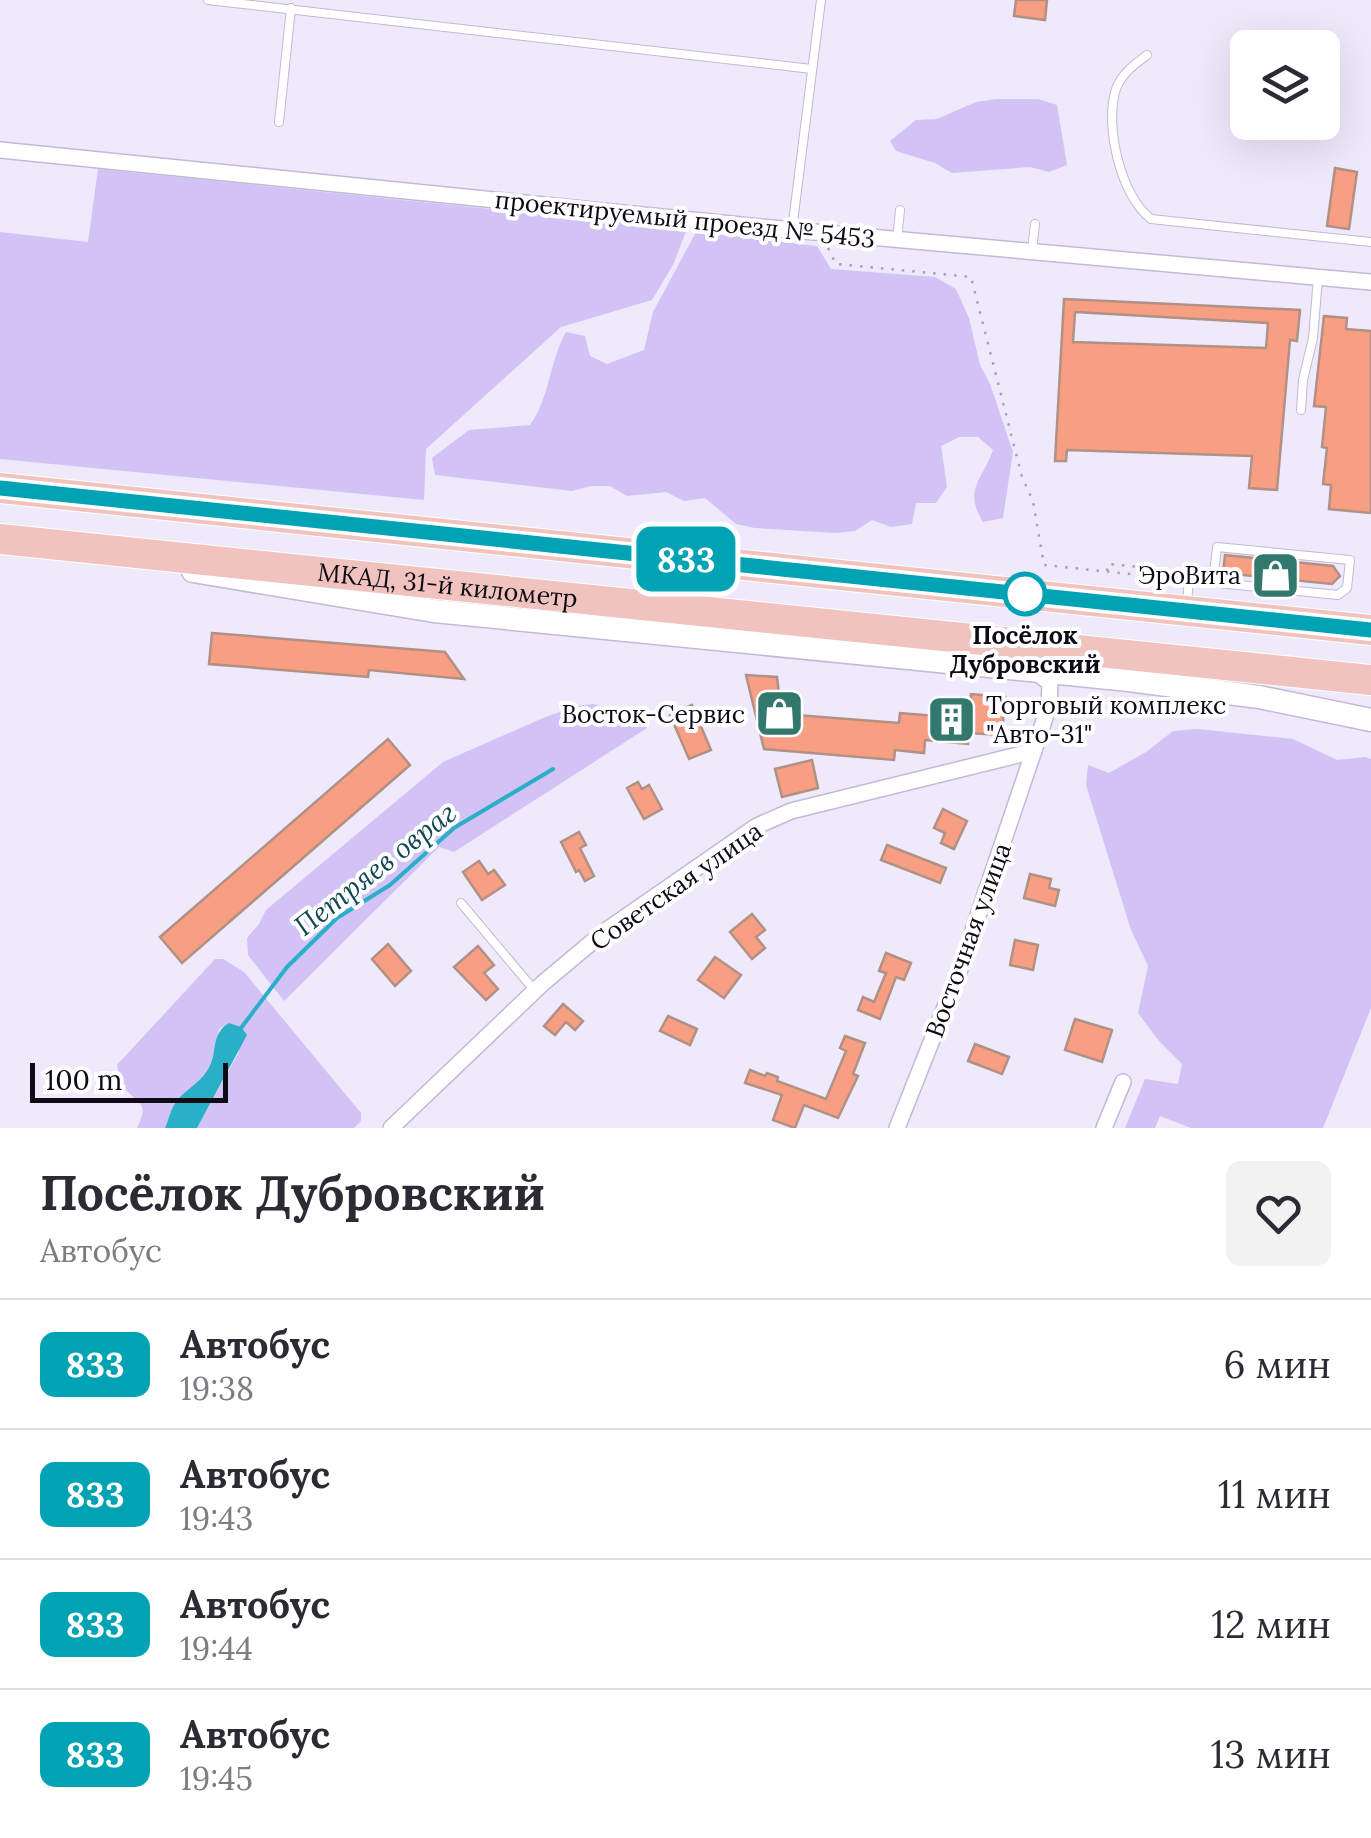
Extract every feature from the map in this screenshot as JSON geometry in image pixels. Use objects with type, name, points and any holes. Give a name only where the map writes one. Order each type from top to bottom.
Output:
[{"type":"highway","name":"МКАД, 31-й километр","points":[[0,488],[1187,595],[1371,630]]},
{"type":"highway","name":"МКАД, 31-й километр","points":[[0,539],[1371,680]]},
{"type":"main road","points":[[92,549],[212,576],[434,611],[1032,671],[1096,686],[1371,706]]},
{"type":"main road","points":[[1259,696],[1371,720]]},
{"type":"street","name":"проектируемый проезд № 5453","points":[[0,150],[792,230],[1371,282]]},
{"type":"street","points":[[1032,671],[1050,682],[1049,706],[1034,751]]},
{"type":"street","points":[[1049,706],[1066,685],[1096,686]]},
{"type":"street","name":"Советская улица","points":[[391,1128],[604,932],[757,826],[791,811],[1034,751]]},
{"type":"street","name":"Восточная улица","points":[[898,1128],[959,972],[1034,751]]},
{"type":"street","points":[[1104,1128],[1123,1082]]},
{"type":"lane","points":[[208,0],[812,69]]},
{"type":"lane","points":[[792,230],[821,0]]},
{"type":"lane","points":[[280,122],[292,8]]},
{"type":"lane","points":[[1147,55],[1124,73],[1114,92],[1114,135],[1124,183],[1136,208],[1151,219],[1371,242]]},
{"type":"lane","points":[[897,240],[900,210]]},
{"type":"lane","points":[[1032,252],[1034,224]]},
{"type":"lane","points":[[1301,410],[1318,278]]},
{"type":"lane","points":[[1187,595],[1213,583],[1338,595],[1347,588],[1350,560],[1217,547],[1213,583]]},
{"type":"lane","points":[[461,903],[536,991]]},
{"type":"path","points":[[822,232],[836,264],[971,277],[1022,477],[1033,502],[1044,565],[1107,572],[1187,595]]},
{"type":"path","points":[[1107,572],[1108,564],[1150,568]]},
{"type":"path","points":[[1096,686],[1096,702]]},
{"type":"path","points":[[1049,706],[1096,702],[1137,706]]},
{"type":"shaded area","points":[[1038,99],[1057,105],[1067,165],[1049,172],[1030,167],[952,173],[935,163],[896,151],[890,141],[916,120],[937,119],[976,102]]},
{"type":"shaded area","points":[[98,169],[687,229],[673,265],[652,300],[561,327],[426,449],[424,500],[0,459],[0,232],[88,242]]},
{"type":"shaded area","points":[[696,232],[817,246],[831,269],[935,277],[956,289],[1013,452],[1003,518],[983,522],[977,511],[976,485],[993,450],[978,437],[959,437],[941,446],[947,487],[936,503],[916,503],[912,524],[891,527],[872,520],[855,531],[836,533],[736,524],[705,498],[684,501],[666,492],[627,496],[610,486],[572,491],[435,475],[432,458],[469,430],[530,425],[542,403],[566,332],[585,336],[590,356],[607,364],[644,350],[653,312]]},
{"type":"shaded area","points":[[593,704],[645,710],[647,728],[454,852],[439,847],[284,1001],[248,955],[247,938],[266,910],[443,762],[543,718]]},
{"type":"shaded area","points":[[1197,729],[1293,739],[1337,760],[1371,759],[1371,1008],[1323,1128],[1191,1128],[1160,1116],[1155,1128],[1125,1128],[1145,1079],[1178,1084],[1182,1064],[1138,1013],[1148,966],[1131,930],[1086,785],[1088,765],[1109,773],[1173,731]]},
{"type":"shaded area","points":[[215,959],[223,959],[244,972],[361,1113],[361,1121],[354,1128],[197,1128],[239,1052],[229,1023],[219,1029],[211,1067],[175,1102],[165,1128],[137,1128],[142,1106],[123,1086],[117,1065]]},
{"type":"water","points":[[229,1023],[241,1027],[247,1035],[197,1128],[165,1128],[177,1100],[207,1071],[216,1039]]},
{"type":"building","points":[[1016,0],[1047,0],[1045,20],[1014,16]]},
{"type":"building","points":[[1335,168],[1357,172],[1349,229],[1327,226]]},
{"type":"building","points":[[1064,299],[1300,310],[1297,341],[1290,340],[1277,490],[1249,488],[1252,456],[1067,450],[1066,461],[1055,461]],"holes":[[[1075,312],[1268,323],[1266,348],[1073,342]]]},
{"type":"building","points":[[1324,316],[1347,318],[1346,329],[1371,331],[1371,513],[1329,509],[1331,485],[1323,484],[1326,407],[1314,406]]},
{"type":"building","points":[[1225,555],[1333,566],[1340,576],[1332,584],[1223,573]]},
{"type":"building","points":[[212,633],[445,652],[464,679],[369,670],[368,677],[209,664]]},
{"type":"building","name":"Торговый комплекс \"Авто-31\"","points":[[746,675],[777,677],[783,714],[899,723],[900,713],[936,716],[936,705],[970,708],[971,694],[1005,697],[1002,735],[968,733],[968,744],[925,740],[924,753],[895,750],[894,760],[764,749]]},
{"type":"building","points":[[692,705],[711,750],[689,759],[670,715]]},
{"type":"building","points":[[388,739],[410,765],[182,963],[160,937]]},
{"type":"building","points":[[812,760],[818,788],[782,797],[775,769]]},
{"type":"building","points":[[638,782],[642,789],[649,785],[662,809],[644,819],[627,788]]},
{"type":"building","points":[[943,809],[967,821],[954,849],[941,843],[945,833],[934,828]]},
{"type":"building","points":[[579,832],[586,845],[580,848],[594,876],[585,881],[561,842]]},
{"type":"building","points":[[887,845],[946,868],[940,883],[881,860]]},
{"type":"building","points":[[479,861],[488,874],[494,870],[505,885],[482,900],[463,872]]},
{"type":"building","points":[[1030,874],[1051,879],[1049,888],[1059,890],[1055,906],[1024,898]]},
{"type":"building","points":[[752,914],[765,930],[756,937],[765,948],[752,959],[730,932]]},
{"type":"building","points":[[1015,940],[1038,945],[1033,970],[1010,965]]},
{"type":"building","points":[[388,944],[411,971],[395,986],[372,959]]},
{"type":"building","points":[[478,946],[494,965],[484,973],[498,989],[486,1000],[454,967]]},
{"type":"building","points":[[886,953],[911,963],[904,980],[896,977],[880,1019],[858,1010],[863,997],[874,1002],[886,973],[879,971]]},
{"type":"building","points":[[715,957],[741,975],[724,998],[698,980]]},
{"type":"building","points":[[563,1004],[583,1021],[575,1030],[566,1022],[555,1035],[544,1026]]},
{"type":"building","points":[[668,1016],[697,1029],[690,1045],[660,1031]]},
{"type":"building","points":[[1075,1019],[1112,1030],[1102,1062],[1065,1050]]},
{"type":"building","points":[[845,1036],[865,1043],[853,1074],[858,1076],[838,1118],[804,1105],[795,1128],[773,1120],[782,1095],[745,1083],[750,1070],[778,1077],[777,1081],[826,1099],[846,1051],[840,1048]]},
{"type":"building","points":[[975,1044],[1009,1057],[1002,1074],[968,1061]]},
{"type":"waterway","name":"Петряев овраг","points":[[241,1028],[287,967],[337,918],[390,885],[454,828],[553,769]]},
{"type":"bus line","name":"833","points":[[0,488],[1371,630]]},
{"type":"place","name":"ЭроВита","points":[[1276,575]]},
{"type":"place","name":"Посёлок Дубровский","points":[[1025,594]]},
{"type":"place","name":"Восток-Сервис","points":[[780,714]]},
{"type":"place","name":"Торговый комплекс \"Авто-31\"","points":[[951,719]]}]
